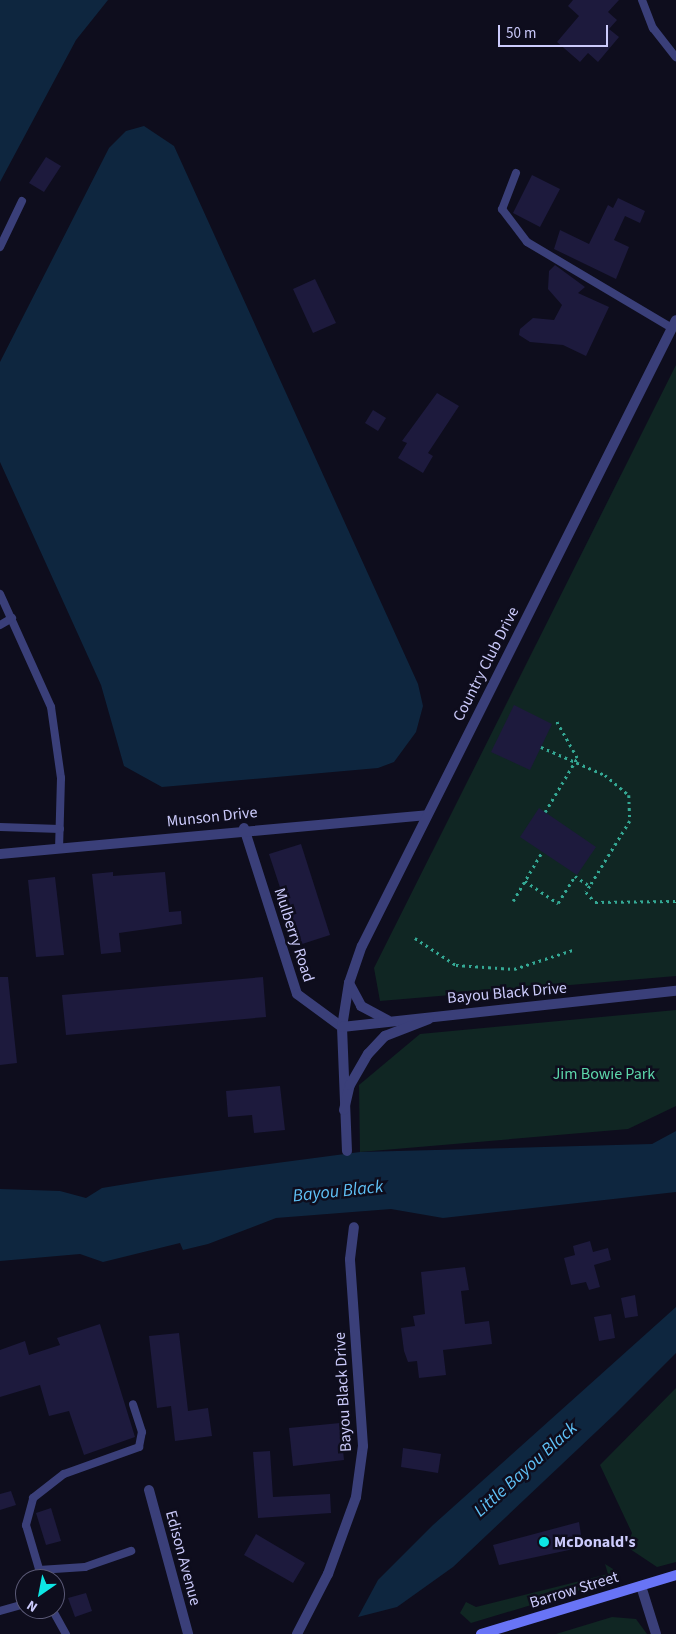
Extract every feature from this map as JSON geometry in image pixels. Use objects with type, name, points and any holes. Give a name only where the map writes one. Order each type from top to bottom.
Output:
[{"type":"main road","name":"Barrow Street","points":[[481,1634],[497,1632],[676,1576]]},
{"type":"street","name":"Country Club Drive","points":[[342,1028],[349,983],[362,946],[674,324]]},
{"type":"street","name":"Munson Drive","points":[[0,854],[244,828],[427,815]]},
{"type":"street","name":"Mulberry Road","points":[[244,828],[297,994],[342,1028]]},
{"type":"street","points":[[349,983],[361,1006],[388,1020]]},
{"type":"street","name":"Bayou Black Drive","points":[[342,1028],[388,1020],[676,991]]},
{"type":"street","points":[[344,1110],[354,1075],[385,1036],[443,1014]]},
{"type":"street","points":[[342,1028],[347,1151]]},
{"type":"street","name":"Bayou Black Drive","points":[[297,1634],[328,1574],[357,1488],[363,1446],[350,1259],[354,1226]]},
{"type":"street","name":"Edison Avenue","points":[[149,1490],[188,1634]]},
{"type":"street","points":[[641,1586],[656,1634]]},
{"type":"lane","points":[[642,0],[654,28],[676,57]]},
{"type":"lane","points":[[516,173],[502,209],[527,242],[674,324]]},
{"type":"lane","points":[[0,246],[22,201]]},
{"type":"lane","points":[[0,594],[51,707],[62,778],[59,848]]},
{"type":"lane","points":[[0,626],[12,618]]},
{"type":"lane","points":[[0,827],[60,829]]},
{"type":"lane","points":[[39,1569],[26,1525],[33,1498],[64,1474],[139,1447],[142,1432],[133,1404]]},
{"type":"lane","points":[[50,1569],[85,1566],[131,1551]]},
{"type":"lane","points":[[0,1612],[15,1607]]},
{"type":"lane","points":[[58,1619],[66,1634]]},
{"type":"path","points":[[545,812],[576,765],[574,748],[555,719]]},
{"type":"path","points":[[541,747],[619,784],[632,807],[622,838],[586,892],[595,902],[676,901]]},
{"type":"path","points":[[513,901],[542,852]]},
{"type":"path","points":[[525,881],[558,903],[575,876],[590,886]]},
{"type":"path","points":[[415,938],[456,965],[514,969],[573,950]]},
{"type":"green space","points":[[676,365],[676,976],[380,1001],[374,968]]},
{"type":"green space","name":"Jim Bowie Park","points":[[676,1010],[676,1106],[628,1129],[360,1152],[359,1085],[420,1034]]},
{"type":"green space","points":[[676,1388],[676,1562],[657,1567],[627,1547],[632,1533],[600,1465]]},
{"type":"green space","points":[[605,1564],[613,1569],[611,1581],[471,1623],[460,1613],[466,1602],[476,1607],[608,1574]]},
{"type":"green space","points":[[612,1617],[636,1619],[647,1634],[556,1634]]},
{"type":"water","points":[[0,0],[108,0],[76,40],[0,182]]},
{"type":"water","points":[[144,126],[174,146],[418,684],[423,706],[416,732],[394,762],[378,768],[162,787],[124,766],[101,685],[0,462],[0,362],[109,148],[126,131]]},
{"type":"water","name":"Bayou Black","points":[[676,1131],[676,1192],[443,1218],[391,1209],[276,1218],[208,1244],[183,1250],[180,1243],[103,1262],[80,1254],[0,1261],[0,1189],[60,1191],[86,1198],[102,1188],[360,1152],[652,1144]]},
{"type":"water","name":"Little Bayou Black","points":[[676,1307],[676,1353],[615,1414],[453,1567],[397,1607],[358,1617],[378,1580],[433,1525]]},
{"type":"building","points":[[573,0],[619,0],[608,12],[617,20],[609,29],[619,37],[598,62],[588,53],[580,62],[557,42],[579,16],[568,6]]},
{"type":"building","points":[[46,157],[61,166],[44,192],[29,183]]},
{"type":"building","points":[[532,175],[560,189],[540,227],[513,213]]},
{"type":"building","points":[[618,198],[645,211],[640,223],[625,216],[614,240],[629,247],[616,279],[554,249],[560,230],[589,244],[608,205],[613,208]]},
{"type":"building","points":[[555,265],[585,287],[578,293],[609,307],[586,356],[563,345],[530,342],[519,335],[520,329],[533,318],[554,320],[562,305],[548,289],[549,271]]},
{"type":"building","points":[[315,279],[336,323],[313,333],[293,289]]},
{"type":"building","points":[[437,393],[459,406],[428,453],[433,456],[423,473],[398,458],[407,443],[402,441]]},
{"type":"building","points":[[373,410],[386,418],[378,431],[365,423]]},
{"type":"building","points":[[514,705],[552,724],[530,770],[491,752]]},
{"type":"building","points":[[539,808],[596,847],[577,875],[520,837]]},
{"type":"building","points":[[301,844],[330,935],[299,945],[269,854]]},
{"type":"building","points":[[113,872],[113,876],[165,872],[169,912],[181,911],[182,924],[119,933],[121,952],[101,954],[92,874]]},
{"type":"building","points":[[55,877],[64,955],[36,957],[28,880]]},
{"type":"building","points":[[0,977],[8,977],[17,1063],[0,1065]]},
{"type":"building","points":[[263,977],[266,1017],[66,1035],[62,995]]},
{"type":"building","points":[[280,1086],[285,1130],[254,1133],[252,1115],[228,1117],[226,1091]]},
{"type":"building","points":[[590,1241],[593,1252],[608,1248],[611,1260],[594,1265],[600,1287],[589,1290],[586,1282],[571,1285],[564,1258],[575,1255],[573,1246]]},
{"type":"building","points":[[465,1267],[469,1290],[461,1291],[465,1324],[489,1321],[492,1344],[443,1350],[446,1375],[419,1378],[417,1361],[408,1362],[404,1351],[401,1328],[415,1326],[413,1316],[425,1314],[421,1272]]},
{"type":"building","points":[[635,1295],[638,1316],[625,1318],[621,1298]]},
{"type":"building","points":[[611,1314],[615,1338],[599,1341],[594,1317]]},
{"type":"building","points":[[100,1324],[135,1437],[84,1455],[69,1411],[49,1416],[40,1385],[0,1397],[0,1350],[25,1341],[29,1355],[60,1345],[57,1338]]},
{"type":"building","points":[[179,1333],[188,1411],[208,1408],[212,1436],[175,1441],[171,1406],[157,1408],[149,1336]]},
{"type":"building","points":[[340,1423],[344,1460],[293,1466],[289,1428]]},
{"type":"building","points":[[403,1448],[441,1454],[438,1473],[401,1467]]},
{"type":"building","points":[[270,1451],[273,1497],[330,1494],[331,1513],[258,1518],[253,1452]]},
{"type":"building","points":[[11,1491],[16,1505],[0,1510],[0,1494]]},
{"type":"building","points":[[51,1508],[61,1541],[46,1545],[36,1513]]},
{"type":"building","name":"McDonald's","points":[[579,1522],[583,1547],[499,1565],[493,1545]]},
{"type":"building","points":[[256,1534],[305,1563],[293,1583],[244,1555]]},
{"type":"building","points":[[86,1593],[92,1611],[75,1617],[68,1598]]},
{"type":"place","name":"McDonald's","points":[[544,1542]]}]
